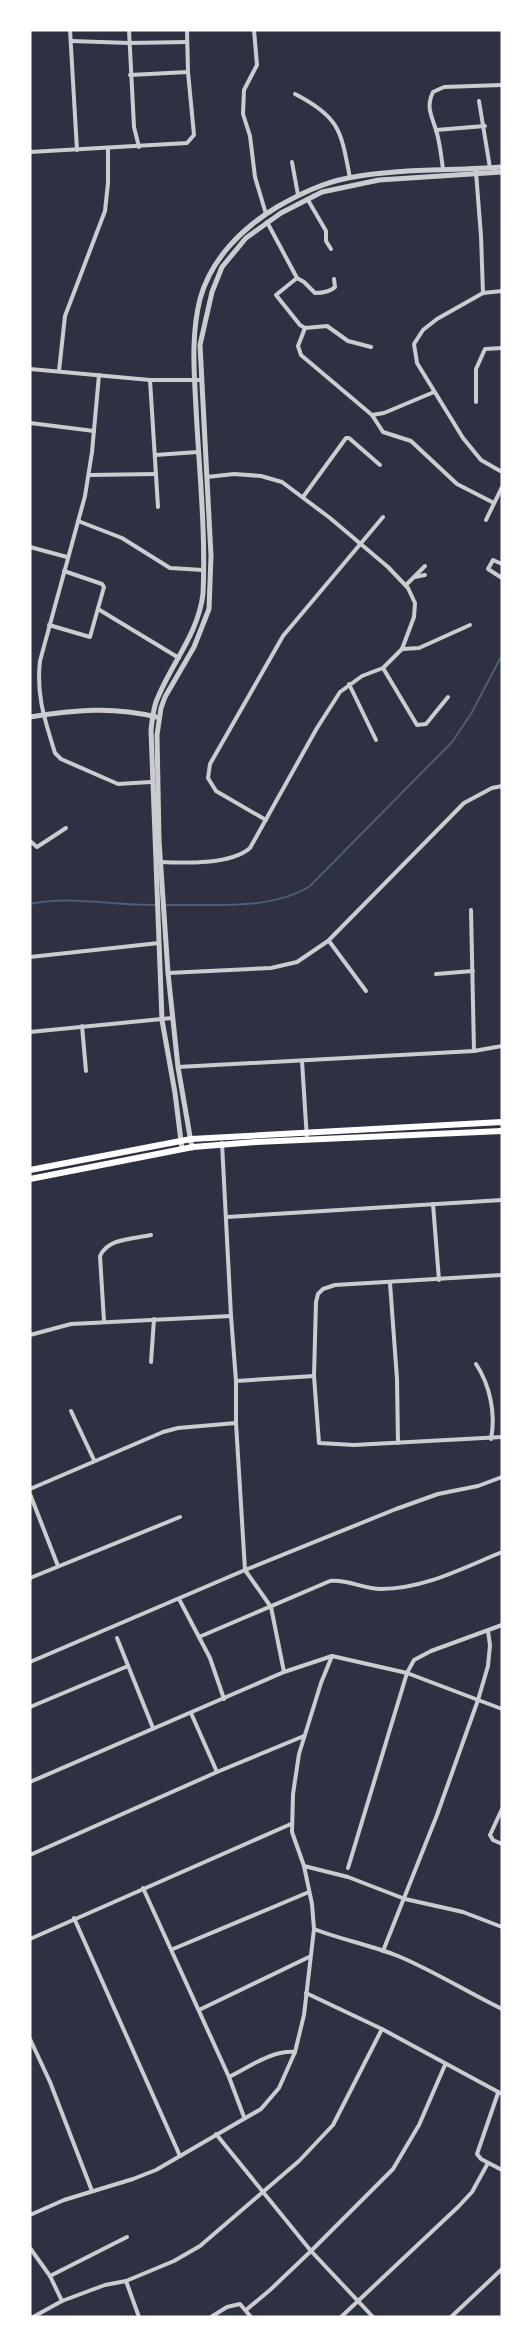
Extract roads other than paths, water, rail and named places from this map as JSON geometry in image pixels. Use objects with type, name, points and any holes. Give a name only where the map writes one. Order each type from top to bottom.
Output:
[{"type":"main road","points":[[30,1179],[182,1149],[307,1136],[502,1122]]},
{"type":"main road","points":[[30,1170],[181,1140],[222,1136],[502,1131]]},
{"type":"street","points":[[70,30],[76,150]]},
{"type":"street","points":[[129,30],[134,127],[139,147]]},
{"type":"street","points":[[30,152],[188,143],[193,139],[194,122],[188,72],[187,30]]},
{"type":"street","points":[[254,30],[257,65],[244,90],[243,114],[250,136],[255,177],[266,214]]},
{"type":"street","points":[[71,41],[129,44],[187,42]]},
{"type":"street","points":[[130,75],[188,72]]},
{"type":"street","points":[[443,170],[436,130],[429,113],[428,101],[433,92],[444,87],[502,85]]},
{"type":"street","points":[[295,94],[321,108],[331,118],[340,132],[350,178]]},
{"type":"street","points":[[479,101],[485,126],[490,168]]},
{"type":"street","points":[[436,130],[485,126]]},
{"type":"street","points":[[59,371],[62,325],[105,211],[108,149]]},
{"type":"street","points":[[292,162],[298,195]]},
{"type":"street","points":[[192,1148],[178,1067],[160,904],[156,716],[159,695],[188,642],[201,605],[203,477],[198,452],[198,380],[200,342],[212,292],[222,267],[246,238],[266,222],[322,192],[379,180],[502,167]]},
{"type":"street","points":[[158,862],[151,782],[151,730],[165,697],[194,647],[209,609],[211,566],[198,380],[193,341],[201,299],[214,268],[237,237],[266,214],[322,184],[350,178],[443,170],[502,172]]},
{"type":"street","points":[[476,171],[483,293]]},
{"type":"street","points":[[307,199],[326,231],[326,241],[331,249]]},
{"type":"street","points":[[266,222],[297,278],[315,293],[333,289],[334,279]]},
{"type":"street","points":[[297,278],[276,295],[294,319],[304,328],[327,326],[348,341],[371,347]]},
{"type":"street","points":[[502,291],[483,293],[432,322],[418,336],[414,344],[417,363],[468,444],[481,460],[502,472]]},
{"type":"street","points":[[304,328],[298,346],[301,355],[372,414],[383,432],[411,441],[457,484],[494,503]]},
{"type":"street","points":[[476,402],[476,365],[486,349],[502,348]]},
{"type":"street","points":[[30,369],[150,380],[198,380]]},
{"type":"street","points":[[99,375],[89,475],[40,661],[38,683],[43,715],[55,753],[61,759],[109,782],[118,784],[151,782]]},
{"type":"street","points":[[150,380],[158,507]]},
{"type":"street","points":[[372,414],[384,413],[434,392]]},
{"type":"street","points":[[30,423],[94,431]]},
{"type":"street","points":[[303,496],[346,438],[349,438],[380,465]]},
{"type":"street","points":[[155,455],[198,452]]},
{"type":"street","points":[[89,475],[156,474]]},
{"type":"street","points":[[158,862],[224,860],[239,857],[255,843],[317,728],[340,692],[349,684],[383,668],[402,649],[410,631],[415,610],[414,596],[388,567],[303,496],[282,482],[271,478],[234,474],[203,477]]},
{"type":"street","points":[[486,520],[502,487]]},
{"type":"street","points":[[266,820],[216,791],[207,772],[214,755],[283,636],[383,517]]},
{"type":"street","points":[[78,521],[122,538],[170,568],[203,570]]},
{"type":"street","points":[[30,548],[67,557]]},
{"type":"street","points":[[502,564],[492,560],[488,569],[502,578]]},
{"type":"street","points":[[406,585],[425,566]]},
{"type":"street","points":[[49,625],[90,636],[104,587],[102,584],[63,571]]},
{"type":"street","points":[[414,577],[425,575]]},
{"type":"street","points":[[98,609],[178,658]]},
{"type":"street","points":[[402,649],[419,648],[470,625]]},
{"type":"street","points":[[383,668],[417,725],[426,724],[448,697]]},
{"type":"street","points":[[349,684],[376,740]]},
{"type":"street","points":[[30,717],[98,709],[117,709],[156,716]]},
{"type":"street","points":[[168,973],[271,968],[297,962],[328,940],[464,803],[492,788],[502,786]]},
{"type":"street","points":[[30,841],[37,848],[66,828]]},
{"type":"street","points":[[471,910],[474,1051]]},
{"type":"street","points":[[161,916],[159,943],[162,1020],[182,1149]]},
{"type":"street","points":[[328,940],[366,991]]},
{"type":"street","points":[[30,957],[159,943]]},
{"type":"street","points":[[436,974],[472,971]]},
{"type":"street","points":[[30,1032],[174,1018]]},
{"type":"street","points":[[82,1026],[86,1071]]},
{"type":"street","points":[[178,1067],[474,1051],[502,1046]]},
{"type":"street","points":[[302,1061],[307,1136]]},
{"type":"street","points":[[222,1136],[245,1570],[271,1606],[284,1672]]},
{"type":"street","points":[[227,1217],[502,1200]]},
{"type":"street","points":[[434,1204],[439,1280]]},
{"type":"street","points":[[104,1320],[100,1257],[103,1249],[111,1243],[151,1235]]},
{"type":"street","points":[[502,1275],[335,1285],[323,1289],[318,1294],[316,1302],[314,1376],[319,1443],[354,1445],[502,1437]]},
{"type":"street","points":[[390,1283],[397,1379],[398,1443]]},
{"type":"street","points":[[30,1335],[70,1324],[104,1320],[231,1316]]},
{"type":"street","points":[[151,1362],[154,1319]]},
{"type":"street","points":[[476,1364],[482,1373],[491,1406],[494,1423],[491,1438]]},
{"type":"street","points":[[236,1381],[314,1376]]},
{"type":"street","points":[[71,1412],[94,1460]]},
{"type":"street","points":[[30,1489],[163,1432],[178,1428],[236,1423]]},
{"type":"street","points":[[30,1662],[245,1570],[396,1509],[438,1494],[478,1486],[502,1477]]},
{"type":"street","points":[[30,1494],[58,1566]]},
{"type":"street","points":[[30,1578],[180,1517]]},
{"type":"street","points":[[199,1637],[330,1581],[341,1580],[378,1589],[416,1586],[502,1552]]},
{"type":"street","points":[[178,1599],[210,1658],[224,1699]]},
{"type":"street","points":[[348,1868],[407,1673],[414,1660],[431,1651],[502,1625]]},
{"type":"street","points":[[383,1951],[405,1899],[478,1700],[488,1666],[490,1646],[488,1630]]},
{"type":"street","points":[[117,1638],[153,1728]]},
{"type":"street","points":[[30,2215],[133,2179],[180,2156],[261,2109],[279,2088],[295,2052],[306,1993],[314,1929],[304,1866],[291,1824],[299,1754],[321,1683],[333,1656]]},
{"type":"street","points":[[30,1782],[284,1672],[333,1656],[407,1673],[502,1709]]},
{"type":"street","points":[[30,1707],[128,1666]]},
{"type":"street","points":[[191,1713],[216,1772]]},
{"type":"street","points":[[30,1855],[216,1772],[304,1736]]},
{"type":"street","points":[[502,1809],[490,1836],[502,1844]]},
{"type":"street","points":[[30,1939],[291,1824]]},
{"type":"street","points":[[304,1866],[348,1877],[405,1899],[463,1912],[502,1927]]},
{"type":"street","points":[[143,1888],[229,2077],[244,2117]]},
{"type":"street","points":[[172,1949],[309,1892]]},
{"type":"street","points":[[74,1918],[180,2156]]},
{"type":"street","points":[[314,1929],[341,1940],[383,1951],[423,1967],[502,2009]]},
{"type":"street","points":[[199,2010],[309,1956]]},
{"type":"street","points":[[306,1993],[382,2029],[500,2093],[477,2154],[481,2159],[502,2170]]},
{"type":"street","points":[[33,2317],[62,2301],[126,2281],[174,2261],[200,2246],[299,2161],[333,2126],[382,2029]]},
{"type":"street","points":[[30,2039],[50,2082],[92,2192]]},
{"type":"street","points":[[229,2077],[272,2056],[286,2051],[295,2052]]},
{"type":"street","points":[[246,2310],[311,2251],[393,2169],[419,2125],[446,2065]]},
{"type":"street","points":[[216,2134],[311,2251],[373,2317]]},
{"type":"street","points":[[341,2317],[458,2207],[472,2192],[488,2163]]},
{"type":"street","points":[[50,2276],[127,2237]]},
{"type":"street","points":[[30,2248],[50,2276],[62,2301]]},
{"type":"street","points":[[451,2317],[502,2269]]},
{"type":"street","points":[[126,2281],[139,2317]]},
{"type":"street","points":[[211,2317],[233,2305],[240,2304],[251,2317]]},
{"type":"waterway","points":[[164,905],[259,903],[294,894],[310,886],[452,742],[471,714],[502,655]]},
{"type":"waterway","points":[[30,904],[60,900],[156,905]]}]
